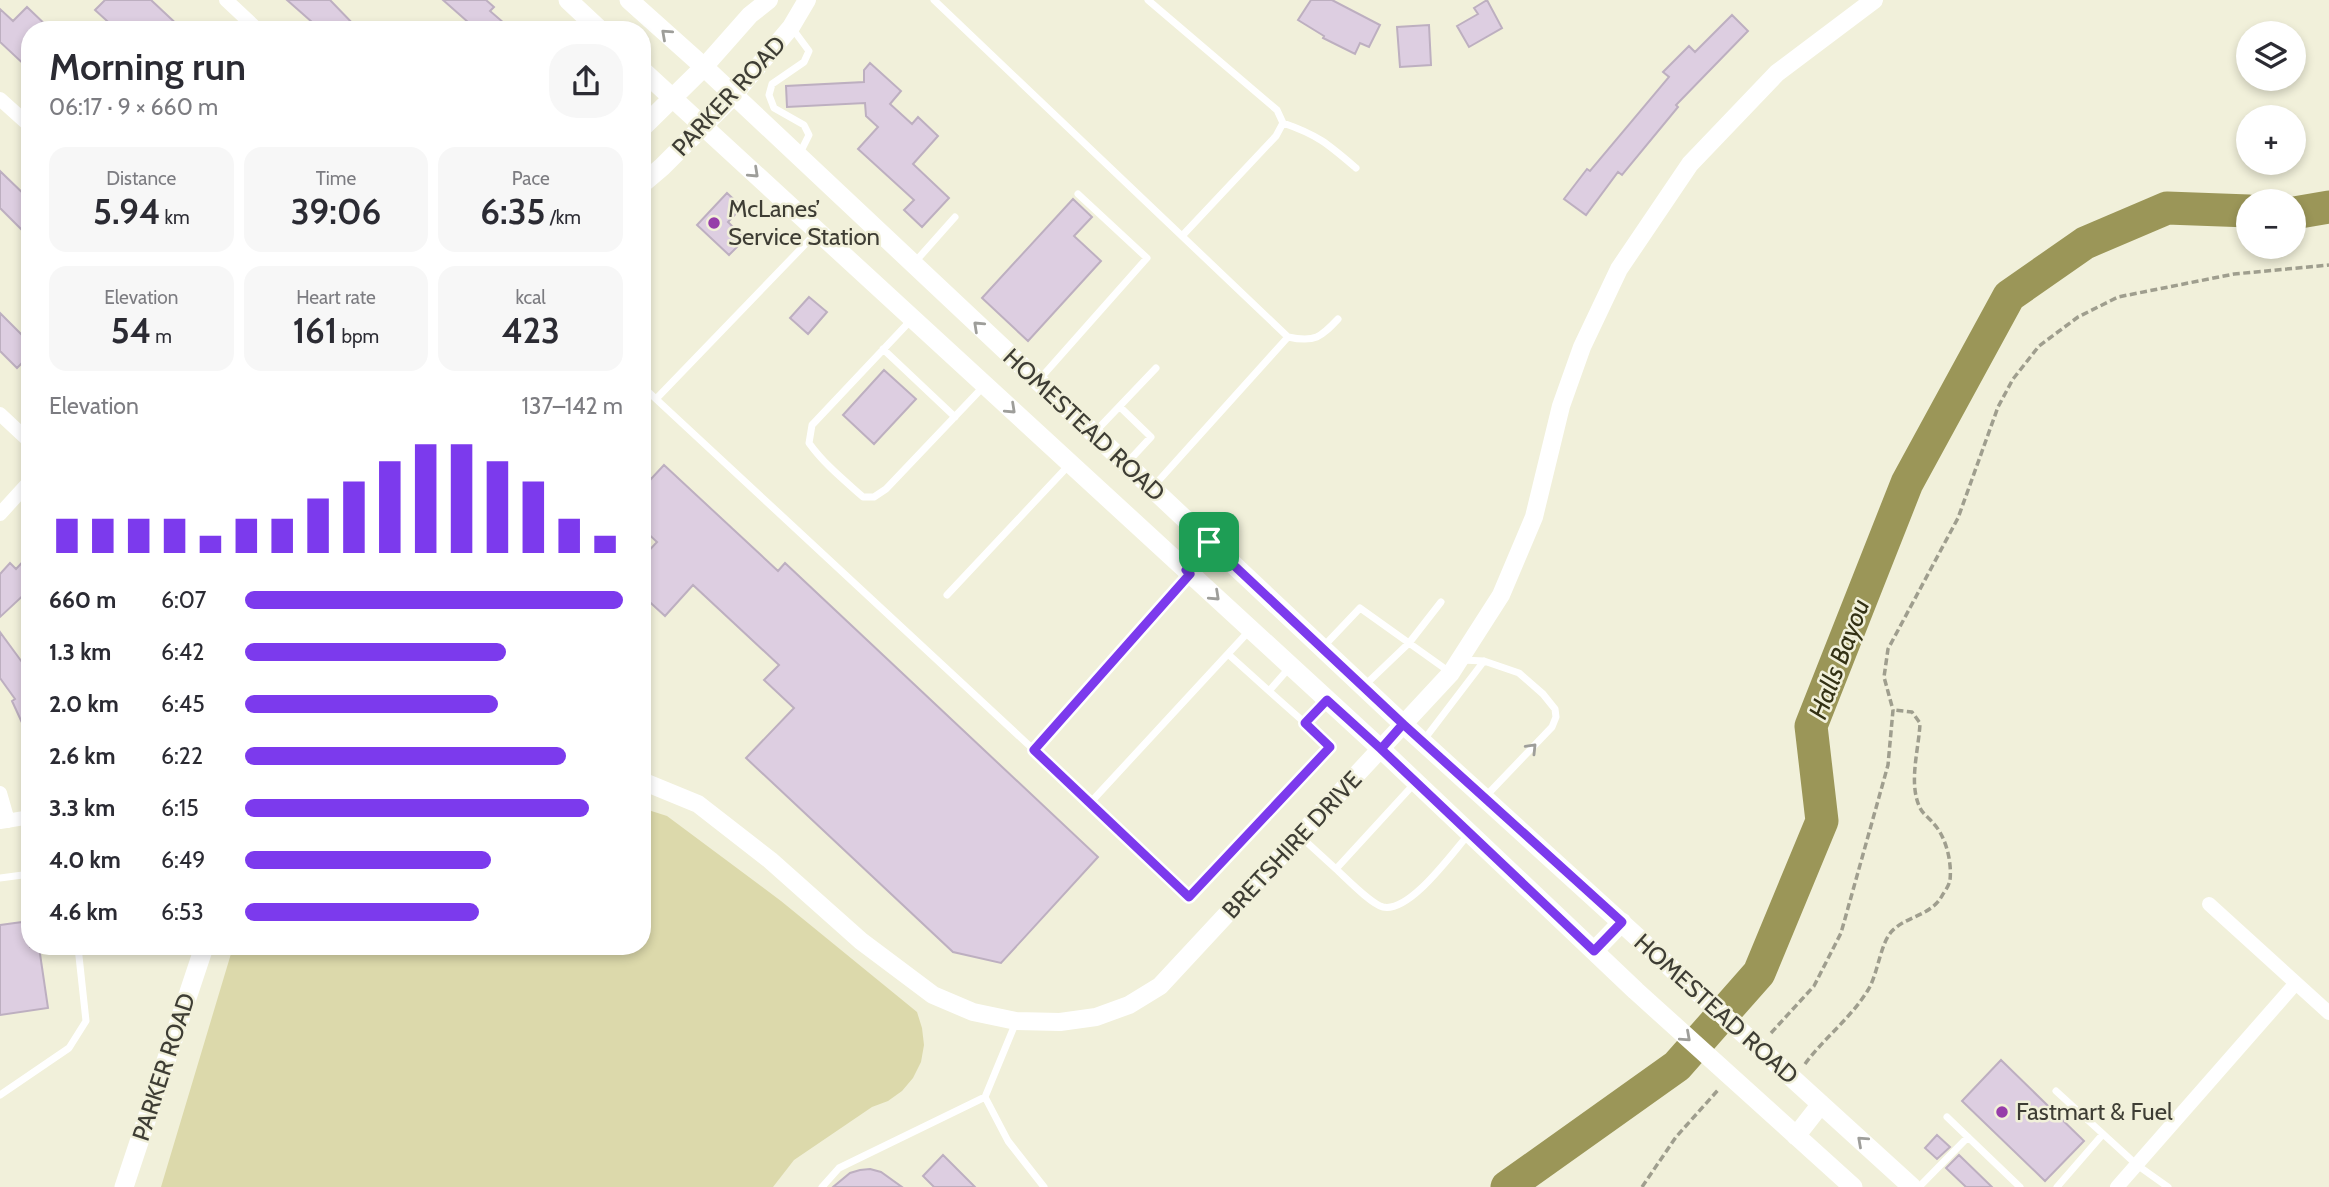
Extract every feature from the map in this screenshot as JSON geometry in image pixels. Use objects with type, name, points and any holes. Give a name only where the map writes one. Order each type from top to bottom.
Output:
[{"type":"main road","points":[[568,0],[590,21]]},
{"type":"main road","name":"HOMESTEAD ROAD","points":[[629,0],[704,67],[1403,724],[1912,1187]]},
{"type":"main road","name":"PARKER ROAD","points":[[651,118],[704,67]]},
{"type":"main road","name":"HOMESTEAD ROAD","points":[[651,78],[1381,749],[1636,991],[1853,1187]]},
{"type":"main road","name":"PARKER ROAD","points":[[651,176],[733,96]]},
{"type":"main road","points":[[1188,572],[1209,542]]},
{"type":"main road","points":[[1594,951],[1622,922]]},
{"type":"main road","name":"PARKER ROAD","points":[[124,1187],[201,955]]},
{"type":"main road","points":[[1796,1136],[1821,1104]]},
{"type":"street","points":[[226,0],[248,21]]},
{"type":"street","name":"PARKER ROAD","points":[[704,67],[750,15],[769,0]]},
{"type":"street","name":"PARKER ROAD","points":[[733,96],[791,27],[807,0]]},
{"type":"street","name":"BRETSHIRE DRIVE","points":[[651,785],[698,804],[769,860],[860,941],[933,995],[973,1012],[1016,1021],[1060,1022],[1096,1017],[1129,1005],[1160,986],[1455,666],[1501,595],[1534,517],[1561,406],[1582,347],[1619,269],[1690,164],[1777,73],[1874,0]]},
{"type":"street","points":[[0,99],[21,118]]},
{"type":"street","points":[[0,414],[21,434]]},
{"type":"street","points":[[0,514],[21,491]]},
{"type":"street","points":[[0,793],[4,822]]},
{"type":"street","points":[[2209,904],[2329,1013]]},
{"type":"street","points":[[2117,1187],[2296,983]]},
{"type":"lane","points":[[934,0],[1288,337],[1313,339],[1322,336],[1338,319]]},
{"type":"lane","points":[[1148,0],[1277,110],[1283,123],[1312,133],[1356,168]]},
{"type":"lane","points":[[791,27],[809,51],[804,62],[772,84],[769,95],[774,108],[804,125],[809,135],[797,157]]},
{"type":"lane","points":[[1182,236],[1276,136],[1283,123]]},
{"type":"lane","points":[[1037,381],[1147,258],[1078,194]]},
{"type":"lane","points":[[912,265],[955,217]]},
{"type":"lane","points":[[656,399],[818,231]]},
{"type":"lane","points":[[912,318],[812,425],[809,443],[818,456],[851,487],[863,497],[874,497],[887,489],[985,385]]},
{"type":"lane","points":[[1152,488],[1288,337]]},
{"type":"lane","points":[[883,349],[955,417]]},
{"type":"lane","points":[[1094,434],[1156,368]]},
{"type":"lane","points":[[651,394],[1189,897],[1330,747],[1228,654]]},
{"type":"lane","points":[[1120,407],[1151,437],[1126,464]]},
{"type":"lane","points":[[947,595],[1070,463]]},
{"type":"lane","points":[[1034,750],[1188,572]]},
{"type":"lane","points":[[1363,686],[1409,643],[1441,601]]},
{"type":"lane","points":[[1322,648],[1360,608],[1409,643],[1455,666],[1484,661],[1519,673],[1543,694],[1555,709],[1556,717],[1552,727],[1485,798]]},
{"type":"lane","points":[[1090,803],[1250,629]]},
{"type":"lane","points":[[1423,741],[1484,661]]},
{"type":"lane","points":[[1269,691],[1291,667]]},
{"type":"lane","points":[[1305,723],[1327,700]]},
{"type":"lane","points":[[1336,869],[1416,783]]},
{"type":"lane","points":[[1301,836],[1380,907],[1393,907],[1411,899],[1470,834]]},
{"type":"lane","points":[[0,878],[21,875]]},
{"type":"lane","points":[[0,1096],[69,1048],[86,1021],[79,955]]},
{"type":"lane","points":[[822,1187],[839,1168],[985,1097],[1016,1021]]},
{"type":"lane","points":[[2056,1091],[2137,1165],[2168,1187]]},
{"type":"lane","points":[[985,1097],[1008,1141],[1044,1187]]},
{"type":"lane","points":[[1947,1117],[2020,1187]]},
{"type":"lane","points":[[2057,1187],[2103,1134]]},
{"type":"lane","points":[[1919,1187],[1968,1137]]},
{"type":"path","points":[[1768,1036],[1814,985],[1841,933],[1888,765],[1892,710],[1884,677],[1888,649],[1958,518],[1998,407],[2013,379],[2039,346],[2078,317],[2118,297],[2234,274],[2329,265]]},
{"type":"path","points":[[1794,1079],[1819,1045],[1852,1012],[1868,990],[1890,933],[1902,923],[1925,913],[1939,903],[1950,881],[1944,841],[1937,826],[1920,809],[1916,791],[1920,723],[1912,712],[1892,710]]},
{"type":"path","points":[[1642,1187],[1676,1137],[1722,1086]]},
{"type":"shaded area","points":[[651,811],[667,816],[781,901],[917,1012],[922,1028],[924,1045],[921,1062],[902,1091],[888,1101],[872,1107],[794,1160],[773,1187],[161,1187],[231,955],[651,955]]},
{"type":"building","points":[[105,0],[151,0],[173,21],[107,21],[95,10]]},
{"type":"building","points":[[287,0],[330,0],[350,21],[311,21]]},
{"type":"building","points":[[443,0],[486,0],[494,7],[490,11],[502,21],[467,21]]},
{"type":"building","points":[[1311,0],[1332,0],[1380,25],[1369,47],[1360,43],[1355,54],[1323,38],[1324,36],[1298,20]]},
{"type":"building","points":[[1487,0],[1502,28],[1469,47],[1457,26],[1478,14],[1474,8]]},
{"type":"building","points":[[27,7],[42,21],[21,21],[21,62],[0,42],[0,9],[13,21]]},
{"type":"building","points":[[1732,15],[1748,31],[1676,105],[1678,107],[1622,175],[1618,172],[1586,215],[1564,199],[1587,169],[1590,171],[1669,77],[1663,72],[1689,46],[1695,52]]},
{"type":"building","points":[[1429,25],[1431,65],[1400,67],[1397,27]]},
{"type":"building","points":[[870,63],[901,91],[890,104],[912,124],[918,117],[938,136],[913,164],[949,198],[922,227],[904,210],[914,200],[858,149],[878,127],[866,116],[865,103],[787,107],[786,86],[864,82],[864,70]]},
{"type":"building","points":[[0,171],[21,191],[21,229],[0,208]]},
{"type":"building","name":"McLanes’ Service Station","points":[[727,193],[742,207],[728,222],[745,239],[729,255],[697,225]]},
{"type":"building","points":[[1073,199],[1092,217],[1074,236],[1101,261],[1028,341],[982,298]]},
{"type":"building","points":[[809,297],[827,312],[808,334],[790,318]]},
{"type":"building","points":[[0,313],[21,334],[21,364],[17,368],[0,351]]},
{"type":"building","points":[[884,370],[916,399],[874,444],[843,415]]},
{"type":"building","points":[[664,465],[778,571],[785,563],[1098,857],[1001,963],[953,952],[746,758],[794,708],[764,680],[779,665],[693,585],[665,616],[651,603],[651,548],[657,542],[651,536],[651,479]]},
{"type":"building","points":[[10,563],[16,569],[21,564],[21,597],[0,617],[0,574]]},
{"type":"building","points":[[0,632],[21,661],[21,720],[12,701],[15,699],[0,678]]},
{"type":"building","points":[[21,922],[21,955],[40,955],[48,1008],[0,1015],[0,925]]},
{"type":"building","points":[[2001,1060],[2084,1141],[2045,1181],[1962,1101]]},
{"type":"building","points":[[1937,1135],[1950,1147],[1937,1159],[1925,1148]]},
{"type":"building","points":[[943,1155],[975,1187],[934,1187],[923,1176]]},
{"type":"building","points":[[1959,1155],[1992,1187],[1966,1187],[1946,1168]]},
{"type":"building","points":[[870,1169],[881,1172],[902,1187],[833,1187],[850,1173]]},
{"type":"waterway","name":"Halls Bayou","points":[[2306,211],[2329,207]]},
{"type":"waterway","name":"Halls Bayou","points":[[1507,1187],[1677,1066],[1759,973],[1822,821],[1811,726],[1907,483],[2009,296],[2085,243],[2167,208],[2236,211]]},
{"type":"place","name":"McLanes’ Service Station","points":[[714,223]]},
{"type":"place","name":"Fastmart & Fuel","points":[[2002,1112]]},
{"type":"route","points":[[1209,542],[1186,570],[1190,574],[1034,750],[1189,897],[1330,747],[1305,723],[1327,700],[1381,749],[1403,724],[1622,922],[1594,951],[1381,749],[1403,724],[1209,542]]}]
